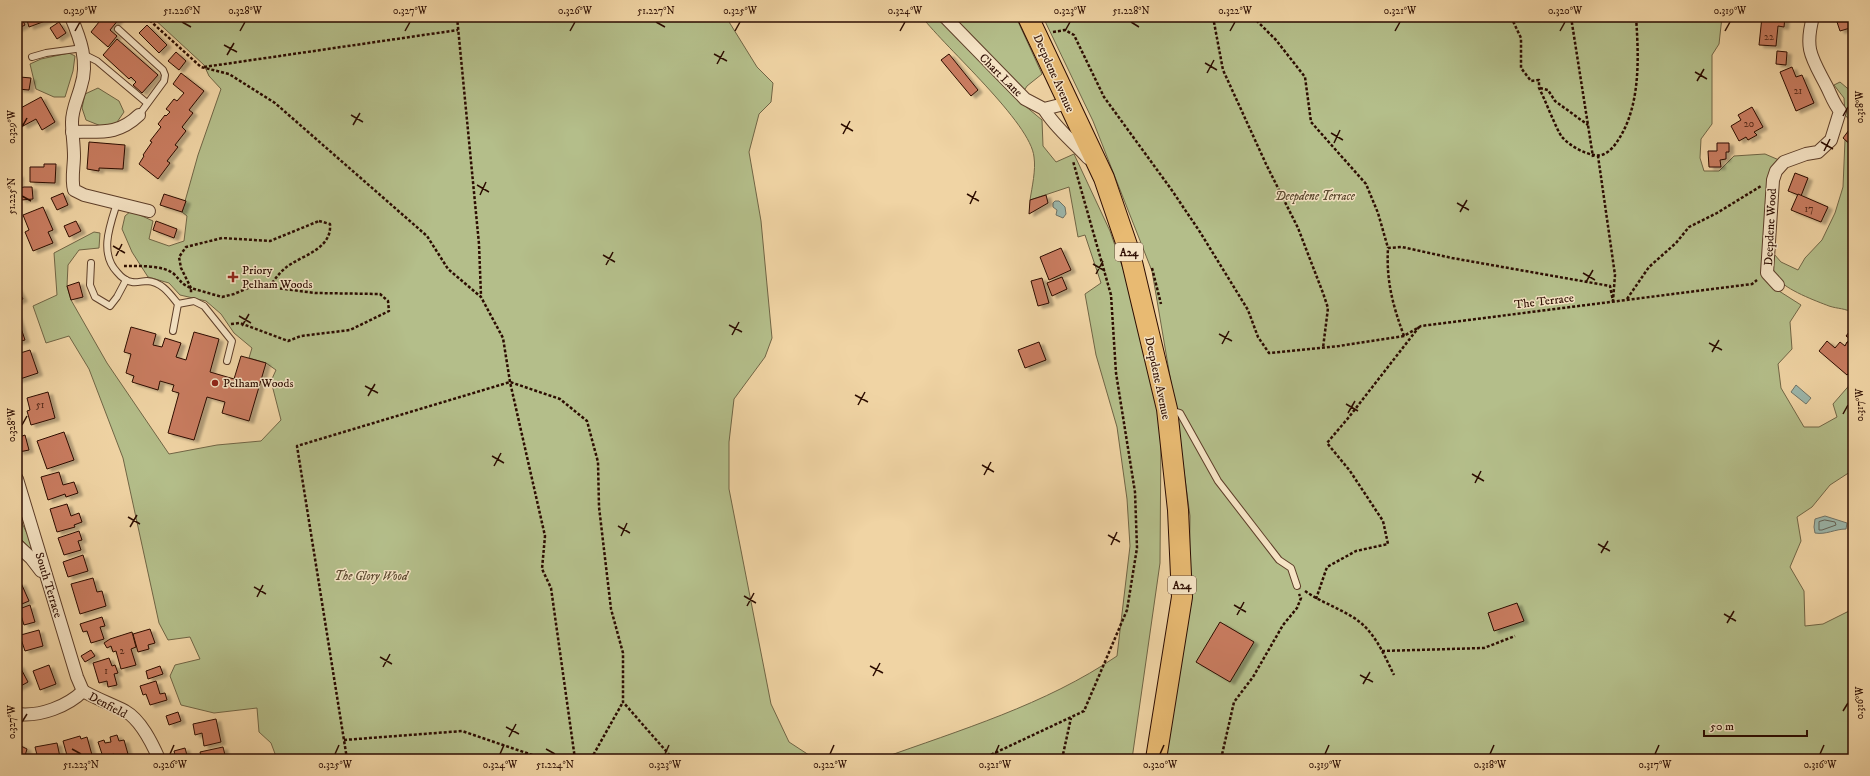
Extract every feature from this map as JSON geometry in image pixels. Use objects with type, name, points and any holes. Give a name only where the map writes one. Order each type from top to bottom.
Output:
[{"type":"highway","name":"Deepdene Avenue","points":[[1028,17],[1104,178],[1130,254],[1167,409],[1178,510],[1182,596],[1156,759]]},
{"type":"street","points":[[71,17],[80,37],[83,51],[82,84],[76,98],[73,113],[72,132],[74,156],[72,184],[74,190],[84,195],[149,211]]},
{"type":"street","name":"Chart Lane","points":[[945,17],[1025,99],[1044,109]]},
{"type":"street","name":"Deepdene Wood","points":[[1778,285],[1767,273],[1773,180],[1776,171],[1784,162],[1806,154],[1818,152],[1832,140],[1840,111],[1813,63],[1810,54],[1809,31],[1813,17]]},
{"type":"street","points":[[1068,103],[1044,109],[1049,118],[1069,137],[1104,178]]},
{"type":"street","points":[[72,132],[116,130],[129,124],[139,115]]},
{"type":"street","name":"South Terrace","points":[[17,479],[77,677],[83,691]]},
{"type":"street","points":[[17,545],[31,558],[47,579]]},
{"type":"street","points":[[17,714],[46,711],[74,700],[83,691]]},
{"type":"street","name":"Denfield","points":[[83,691],[127,712],[138,723],[148,737],[159,759]]},
{"type":"lane","points":[[118,29],[163,70],[165,76],[164,81],[139,115]]},
{"type":"lane","points":[[32,57],[46,53],[83,51],[147,103]]},
{"type":"lane","points":[[117,203],[110,224],[107,246],[112,266],[122,278],[126,280],[132,282],[149,281],[165,288],[178,304],[174,331]]},
{"type":"lane","points":[[91,263],[90,285],[95,297],[110,306],[118,297],[126,280]]},
{"type":"lane","points":[[178,304],[194,302],[204,306],[232,341],[227,361]]},
{"type":"lane","points":[[1167,409],[1180,413],[1218,481],[1279,560],[1291,568],[1297,586]]},
{"type":"path","points":[[146,17],[201,68],[229,74],[275,103],[427,236],[448,269],[481,296],[503,338],[510,382],[545,536],[542,569],[550,588],[575,759]]},
{"type":"path","points":[[457,17],[468,116],[481,296]]},
{"type":"path","points":[[1214,17],[1223,70],[1266,164],[1298,228],[1323,292],[1328,308],[1324,348]]},
{"type":"path","points":[[1253,17],[1276,40],[1304,77],[1311,122],[1366,184],[1378,213],[1388,248],[1387,271],[1393,307],[1404,336]]},
{"type":"path","points":[[1511,17],[1521,38],[1521,68],[1531,81],[1538,80],[1539,88],[1562,137],[1584,153],[1598,156],[1609,152],[1624,133],[1633,107],[1637,78],[1636,17]]},
{"type":"path","points":[[1571,17],[1593,157]]},
{"type":"path","points":[[201,68],[458,30]]},
{"type":"path","name":"The Terrace","points":[[1051,33],[1065,30],[1074,35],[1104,97],[1172,189],[1200,232],[1248,310],[1258,337],[1269,353],[1324,348],[1404,336],[1421,326],[1752,284],[1767,273]]},
{"type":"path","points":[[1539,88],[1548,90],[1555,101],[1588,125]]},
{"type":"path","points":[[982,759],[1084,711],[1127,610],[1137,548],[1135,492],[1116,373],[1111,295],[1072,158],[1069,137]]},
{"type":"path","points":[[1598,156],[1615,275],[1613,301]]},
{"type":"path","points":[[1626,300],[1649,267],[1676,243],[1689,227],[1717,213],[1749,192],[1773,180]]},
{"type":"path","points":[[221,327],[227,324],[240,323],[275,338],[288,341],[301,336],[350,330],[389,311],[388,301],[380,294],[315,293],[269,287],[257,284],[234,294],[222,297],[190,288],[181,268],[179,257],[186,247],[222,238],[270,242],[319,221],[330,224],[330,232],[326,242],[311,253],[290,264],[280,272],[269,287]]},
{"type":"path","points":[[1388,248],[1402,246],[1452,258],[1610,286],[1613,301]]},
{"type":"path","points":[[1316,599],[1327,567],[1356,551],[1388,544],[1383,521],[1350,471],[1327,443],[1421,326]]},
{"type":"path","points":[[347,759],[297,446],[510,382],[560,399],[587,421],[598,462],[600,507],[610,609],[623,653],[623,702],[591,759]]},
{"type":"path","points":[[1297,586],[1316,599],[1353,617],[1372,633],[1394,675]]},
{"type":"path","points":[[1221,759],[1234,702],[1253,677],[1283,625],[1297,608],[1301,598],[1297,586]]},
{"type":"path","points":[[1382,651],[1484,648],[1515,636]]},
{"type":"path","points":[[623,702],[673,759]]},
{"type":"path","points":[[1062,759],[1071,717]]},
{"type":"path","points":[[344,740],[462,731],[544,759]]},
{"type":"green space","name":"The Glory Wood","points":[[152,17],[441,17],[442,21],[463,17],[726,17],[757,67],[773,83],[771,102],[759,114],[749,152],[761,221],[772,338],[765,357],[734,399],[729,442],[729,489],[771,704],[789,742],[815,759],[277,759],[271,743],[259,732],[257,708],[214,713],[181,705],[170,676],[175,665],[200,659],[190,637],[168,640],[159,623],[123,458],[89,369],[69,336],[46,343],[33,306],[57,295],[54,253],[94,232],[100,233],[99,248],[79,250],[68,265],[67,286],[71,300],[107,363],[169,454],[217,445],[261,441],[281,420],[271,381],[276,370],[266,363],[249,358],[252,348],[234,333],[221,314],[206,301],[180,295],[169,283],[148,277],[132,252],[122,229],[125,216],[131,211],[153,221],[149,239],[169,246],[184,241],[187,216],[182,212],[198,155],[221,89],[209,76],[204,65]]},
{"type":"green space","points":[[922,17],[1016,17],[1042,74],[1027,86],[1018,100],[1042,120],[1043,146],[1056,162],[1074,154],[1110,231],[1140,318],[1161,431],[1160,563],[1132,759],[880,759],[1002,715],[1061,689],[1117,656],[1130,546],[1127,499],[1117,427],[1096,355],[1085,294],[1101,283],[1085,235],[1078,237],[1069,187],[1030,200],[1034,178],[1034,157],[1029,142],[1019,125],[1004,106]]},
{"type":"green space","name":"Deepdene Terrace","points":[[1043,17],[1722,17],[1719,44],[1712,55],[1712,124],[1701,139],[1700,158],[1704,171],[1719,171],[1734,156],[1765,154],[1779,160],[1766,279],[1779,291],[1801,305],[1790,322],[1792,349],[1778,364],[1781,388],[1804,427],[1819,427],[1837,417],[1833,404],[1853,381],[1853,470],[1830,485],[1812,507],[1797,517],[1801,541],[1790,567],[1804,591],[1805,626],[1823,624],[1853,609],[1853,759],[1159,759],[1189,603],[1190,516],[1176,412],[1152,271],[1093,121]]},
{"type":"green space","points":[[69,53],[75,56],[73,71],[65,97],[54,97],[36,89],[30,64],[41,59]]},
{"type":"green space","points":[[1840,82],[1853,93],[1853,124],[1845,115],[1844,98],[1834,85]]},
{"type":"green space","points":[[98,88],[119,101],[124,112],[115,125],[101,126],[86,120],[82,108],[85,94]]},
{"type":"green space","points":[[1845,140],[1851,145],[1853,143],[1853,313],[1844,309],[1829,306],[1787,287],[1777,278],[1773,267],[1774,254],[1781,262],[1798,270],[1805,258],[1822,240],[1835,213],[1843,187]]},
{"type":"green space","points":[[17,507],[22,523],[33,546],[30,548],[17,535]]},
{"type":"water","points":[[1055,201],[1059,201],[1065,207],[1066,214],[1063,218],[1056,215],[1057,210],[1053,207],[1053,203]]},
{"type":"water","points":[[1796,385],[1811,398],[1806,404],[1791,392]]},
{"type":"water","points":[[1825,516],[1847,523],[1846,529],[1815,533],[1815,519]]},
{"type":"building","points":[[17,17],[21,17],[25,25],[17,29]]},
{"type":"building","points":[[26,17],[47,17],[48,20],[29,27]]},
{"type":"building","points":[[103,17],[117,17],[119,19],[110,30],[117,36],[108,47],[91,32]]},
{"type":"building","points":[[1762,17],[1785,17],[1784,27],[1778,26],[1776,46],[1759,45]]},
{"type":"building","points":[[1853,17],[1853,35],[1850,28],[1840,31],[1836,19]]},
{"type":"building","points":[[59,22],[66,33],[57,39],[50,28]]},
{"type":"building","points":[[147,25],[167,45],[159,53],[139,33]]},
{"type":"building","points":[[117,39],[158,75],[142,93],[133,85],[136,82],[131,77],[129,79],[103,55]]},
{"type":"building","points":[[1777,51],[1787,52],[1786,65],[1776,64]]},
{"type":"building","points":[[176,52],[186,61],[179,70],[168,61]]},
{"type":"building","points":[[949,54],[978,90],[971,96],[941,60]]},
{"type":"building","points":[[1792,67],[1796,77],[1802,75],[1814,103],[1796,111],[1780,72]]},
{"type":"building","points":[[181,73],[204,91],[189,110],[193,113],[182,127],[186,131],[175,145],[178,147],[167,161],[170,163],[158,179],[139,164],[152,142],[150,141],[161,127],[158,124],[165,115],[166,116],[170,112],[166,109],[174,99],[177,101],[184,93],[173,84]]},
{"type":"building","points":[[20,77],[31,78],[29,90],[18,89]]},
{"type":"building","points":[[41,97],[55,122],[42,130],[36,119],[23,126],[17,114],[17,110]]},
{"type":"building","points":[[1752,107],[1763,127],[1754,132],[1757,135],[1748,140],[1746,137],[1739,141],[1731,126],[1741,120],[1738,115]]},
{"type":"building","points":[[1849,130],[1853,133],[1853,143],[1851,145],[1843,138]]},
{"type":"building","points":[[89,142],[125,145],[123,169],[99,168],[99,171],[87,169]]},
{"type":"building","points":[[1717,143],[1729,143],[1729,152],[1726,152],[1726,159],[1720,160],[1721,167],[1709,167],[1708,151],[1717,151]]},
{"type":"building","points":[[44,164],[56,164],[55,183],[30,182],[30,167],[44,167]]},
{"type":"building","points":[[1795,173],[1808,178],[1801,196],[1788,191]]},
{"type":"building","points":[[17,175],[19,175],[18,192],[17,192]]},
{"type":"building","points":[[32,187],[33,199],[21,200],[20,188]]},
{"type":"building","points":[[63,193],[68,205],[57,210],[51,198]]},
{"type":"building","points":[[164,194],[186,201],[182,212],[160,205]]},
{"type":"building","points":[[1798,194],[1828,207],[1821,222],[1791,210]]},
{"type":"building","points":[[1046,195],[1048,203],[1029,214],[1030,200]]},
{"type":"building","points":[[43,207],[53,230],[48,232],[53,243],[33,251],[25,232],[29,230],[23,215]]},
{"type":"building","points":[[76,221],[81,231],[69,237],[64,226]]},
{"type":"building","points":[[156,221],[177,229],[174,238],[153,230]]},
{"type":"building","points":[[1061,248],[1071,270],[1049,280],[1040,257]]},
{"type":"building","points":[[1062,277],[1067,289],[1052,296],[1047,283]]},
{"type":"building","points":[[1042,278],[1049,303],[1038,306],[1031,281]]},
{"type":"building","points":[[79,282],[83,297],[71,300],[67,286]]},
{"type":"building","points":[[17,288],[23,299],[17,302]]},
{"type":"building","points":[[17,316],[25,340],[17,342]]},
{"type":"building","name":"Pelham Woods","points":[[131,327],[156,334],[153,345],[162,347],[165,338],[181,343],[176,357],[186,360],[194,332],[219,339],[210,372],[234,379],[241,356],[266,363],[249,421],[222,413],[225,402],[207,397],[194,440],[168,433],[179,393],[172,391],[174,385],[160,381],[158,390],[132,382],[134,376],[126,373],[131,354],[124,352]]},
{"type":"building","points":[[1853,327],[1853,347],[1847,342],[1850,339],[1846,336]]},
{"type":"building","points":[[1827,341],[1835,348],[1840,342],[1845,346],[1847,342],[1853,347],[1853,368],[1847,375],[1819,351]]},
{"type":"building","points":[[1039,342],[1046,360],[1025,368],[1018,350]]},
{"type":"building","points":[[30,350],[38,373],[17,380],[17,354]]},
{"type":"building","points":[[48,392],[55,418],[31,425],[27,411],[30,410],[27,398]]},
{"type":"building","points":[[64,432],[74,460],[47,469],[37,441]]},
{"type":"building","points":[[25,435],[29,450],[19,452],[17,438]]},
{"type":"building","points":[[59,472],[63,485],[74,482],[78,493],[66,497],[65,494],[48,500],[41,477]]},
{"type":"building","points":[[67,504],[71,516],[79,513],[82,522],[74,525],[75,527],[57,532],[50,509]]},
{"type":"building","points":[[79,531],[82,540],[78,541],[81,550],[64,555],[58,538]]},
{"type":"building","points":[[83,555],[88,571],[68,577],[63,562]]},
{"type":"building","points":[[93,578],[97,592],[102,591],[106,606],[80,614],[71,584]]},
{"type":"building","points":[[21,583],[29,601],[17,606],[17,584]]},
{"type":"building","points":[[1517,603],[1524,621],[1494,631],[1488,613]]},
{"type":"building","points":[[30,605],[35,622],[24,625],[19,609]]},
{"type":"building","points":[[102,617],[105,626],[100,627],[104,639],[91,643],[87,631],[83,632],[80,624]]},
{"type":"building","points":[[1220,622],[1254,642],[1230,682],[1196,662]]},
{"type":"building","points":[[150,629],[155,643],[148,645],[149,649],[138,652],[133,634]]},
{"type":"building","points":[[39,630],[43,646],[25,651],[21,639],[17,640],[17,636]]},
{"type":"building","points":[[132,632],[136,647],[131,649],[136,665],[121,669],[116,651],[113,652],[111,646],[107,648],[104,643],[110,639]]},
{"type":"building","points":[[91,650],[95,656],[85,662],[81,656]]},
{"type":"building","points":[[109,658],[112,666],[115,665],[118,673],[114,674],[117,685],[108,687],[107,681],[99,683],[93,663]]},
{"type":"building","points":[[19,665],[28,682],[17,688],[17,666]]},
{"type":"building","points":[[49,665],[56,684],[40,690],[33,671]]},
{"type":"building","points":[[160,666],[163,674],[148,679],[146,671]]},
{"type":"building","points":[[156,681],[160,694],[165,693],[167,700],[150,705],[146,694],[143,695],[140,686]]},
{"type":"building","points":[[178,712],[181,721],[169,725],[166,716]]},
{"type":"building","points":[[216,719],[221,742],[204,746],[202,733],[195,735],[193,724]]},
{"type":"building","points":[[117,735],[119,741],[124,740],[128,754],[115,758],[114,754],[103,757],[98,742],[104,740],[105,743],[111,742],[110,737]]},
{"type":"building","points":[[80,736],[81,739],[87,737],[92,755],[78,759],[68,759],[63,741]]},
{"type":"building","points":[[57,743],[60,757],[53,759],[38,759],[35,747]]},
{"type":"building","points":[[17,744],[27,749],[24,759],[17,758]]},
{"type":"building","points":[[223,747],[226,759],[202,759],[200,752]]},
{"type":"building","points":[[185,748],[188,759],[176,759],[174,751]]},
{"type":"place","name":"Priory Pelham Woods","points":[[233,277]]},
{"type":"place","name":"Pelham Woods","points":[[215,383]]}]
